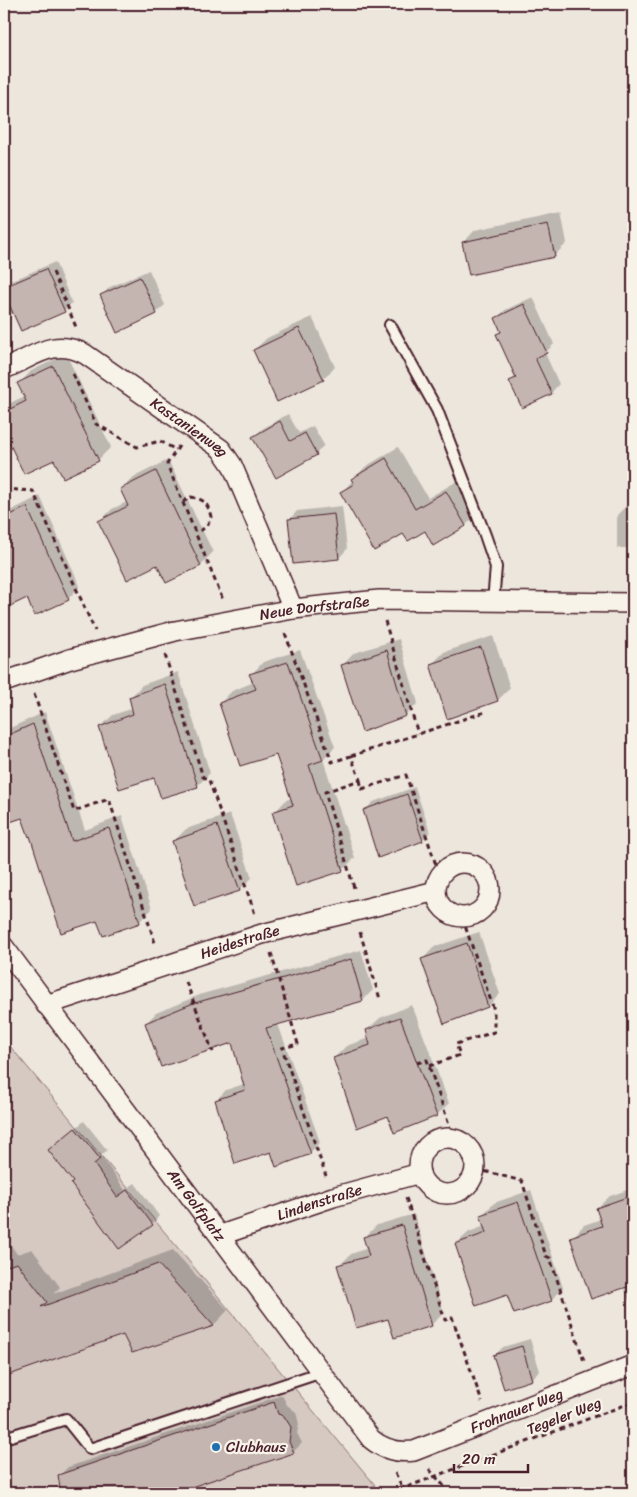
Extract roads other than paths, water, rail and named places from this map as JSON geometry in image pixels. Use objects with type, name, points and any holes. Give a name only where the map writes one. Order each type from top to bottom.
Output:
[{"type":"street","name":"Kastanienweg","points":[[4,368],[61,346],[70,347],[85,354],[221,449],[232,465],[285,610]]},
{"type":"street","name":"Neue Dorfstraße","points":[[4,682],[158,635],[285,610],[379,600],[633,603]]},
{"type":"street","name":"Heidestraße","points":[[46,1004],[263,934],[357,909],[439,882],[449,866],[460,863],[470,864],[484,874],[489,885],[487,902],[476,913],[462,917],[450,914],[438,902],[439,882]]},
{"type":"street","name":"Am Golfplatz","points":[[4,946],[371,1439],[379,1446],[407,1451]]},
{"type":"street","points":[[454,1138],[466,1145],[471,1151],[476,1169],[471,1182],[462,1191],[454,1194],[436,1192],[428,1186],[420,1173],[420,1161],[426,1147],[440,1139],[454,1138]]},
{"type":"street","name":"Lindenstraße","points":[[220,1235],[334,1197],[420,1173]]},
{"type":"street","name":"Frohnauer Weg","points":[[407,1451],[489,1422],[633,1365]]},
{"type":"lane","points":[[390,325],[437,410],[485,535],[496,567],[493,602]]},
{"type":"lane","points":[[4,1438],[66,1419],[90,1449],[322,1372]]},
{"type":"place","name":"Clubhaus","points":[[216,1447]]}]
